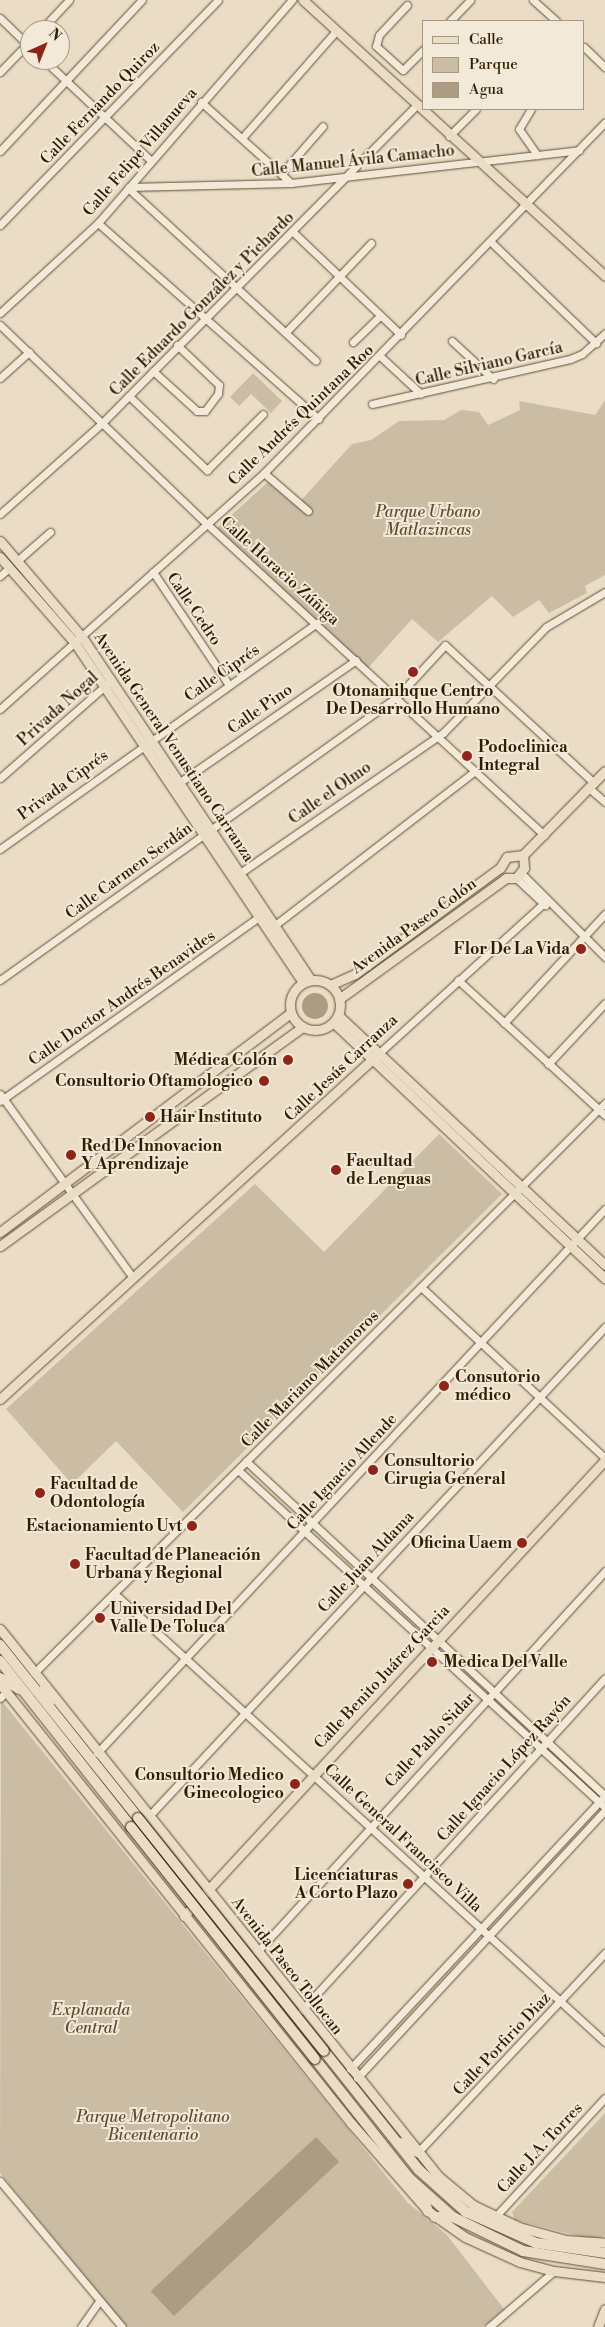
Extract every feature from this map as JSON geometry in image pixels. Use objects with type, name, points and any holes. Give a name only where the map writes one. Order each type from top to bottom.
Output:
[{"type":"highway","name":"Avenida Paseo Tollocan","points":[[0,1644],[49,1707],[143,1817],[395,2140],[443,2194],[492,2226],[551,2247],[605,2253]]},
{"type":"highway","points":[[0,1661],[421,2190],[453,2218]]},
{"type":"highway","points":[[0,1678],[25,1692]]},
{"type":"highway","points":[[45,1688],[49,1707]]},
{"type":"highway","points":[[395,2140],[418,2152]]},
{"type":"highway","points":[[421,2190],[432,2214],[453,2218],[523,2252],[605,2264]]},
{"type":"main road","points":[[303,0],[416,106],[422,109]]},
{"type":"main road","points":[[428,112],[449,136],[605,276]]},
{"type":"main road","name":"Avenida General Venustiano Carranza","points":[[0,541],[79,640],[108,682],[152,739],[180,782],[260,916],[307,981]]},
{"type":"main road","name":"Avenida General Venustiano Carranza","points":[[0,557],[79,640]]},
{"type":"main road","name":"Avenida General Venustiano Carranza","points":[[108,682],[144,745],[240,873],[275,925],[307,981]]},
{"type":"main road","points":[[500,868],[514,876],[523,855],[605,772]]},
{"type":"main road","name":"Avenida Paseo Colón","points":[[330,985],[355,974],[500,868],[510,855],[523,855]]},
{"type":"main road","name":"Avenida Paseo Colón","points":[[339,999],[514,876]]},
{"type":"main road","points":[[307,981],[330,985],[339,999],[336,1020],[318,1030],[303,1027],[291,1014],[291,996],[307,981]]},
{"type":"main road","points":[[0,1232],[65,1186],[291,1014]]},
{"type":"main road","points":[[336,1020],[513,1195],[605,1278]]},
{"type":"main road","points":[[0,1246],[303,1027]]},
{"type":"main road","points":[[375,1057],[521,1187],[605,1265]]},
{"type":"main road","name":"Calle Jesús Carranza","points":[[0,1399],[375,1057]]},
{"type":"main road","name":"Calle Benito Juárez Garcia","points":[[184,1916],[437,1639],[605,1459]]},
{"type":"main road","name":"Avenida Paseo Tollocan","points":[[0,1629],[97,1752],[143,1817],[192,1870],[356,2078],[418,2152],[453,2190],[495,2217],[566,2240],[605,2243]]},
{"type":"main road","points":[[0,1684],[3,1695],[432,2214],[494,2252],[554,2271],[605,2277]]},
{"type":"main road","points":[[164,1892],[182,1892],[192,1870]]},
{"type":"main road","points":[[598,2327],[605,2309]]},
{"type":"street","points":[[50,20],[69,0]]},
{"type":"street","points":[[0,151],[142,0]]},
{"type":"street","name":"Calle Fernando Quiroz","points":[[0,225],[105,119],[218,0]]},
{"type":"street","name":"Calle Felipe Villanueva","points":[[0,313],[98,223],[200,102],[292,0]]},
{"type":"street","points":[[451,20],[470,0]]},
{"type":"street","points":[[533,0],[555,20]]},
{"type":"street","points":[[407,5],[376,38],[376,46],[403,70],[422,51]]},
{"type":"street","points":[[0,18],[20,36]]},
{"type":"street","points":[[242,138],[336,31]]},
{"type":"street","points":[[585,48],[605,66]]},
{"type":"street","points":[[0,72],[20,53]]},
{"type":"street","points":[[381,73],[391,61]]},
{"type":"street","points":[[54,70],[151,161]]},
{"type":"street","points":[[200,102],[291,183]]},
{"type":"street","name":"Calle Eduardo González y Pichardo","points":[[0,514],[102,423],[204,317],[293,232],[416,106]]},
{"type":"street","points":[[449,136],[475,110]]},
{"type":"street","points":[[530,110],[519,129],[537,154]]},
{"type":"street","name":"Calle Andrés Quintana Roo","points":[[0,709],[264,474],[381,357],[605,122]]},
{"type":"street","points":[[282,173],[323,126]]},
{"type":"street","name":"Calle Manuel Ávila Camacho","points":[[129,187],[291,183],[579,150]]},
{"type":"street","points":[[129,187],[316,361]]},
{"type":"street","points":[[98,223],[319,419]]},
{"type":"street","points":[[293,232],[402,335]]},
{"type":"street","points":[[491,242],[596,342]]},
{"type":"street","points":[[286,332],[370,243]]},
{"type":"street","points":[[353,342],[380,316]]},
{"type":"street","name":"Calle Horacio Zúñiga","points":[[0,325],[207,524],[544,835]]},
{"type":"street","name":"Calle Silviano García","points":[[372,404],[493,379],[570,359],[596,342],[605,333]]},
{"type":"street","points":[[452,341],[493,379]]},
{"type":"street","points":[[153,371],[197,411],[204,411],[218,394],[219,385],[177,345]]},
{"type":"street","points":[[0,378],[29,352]]},
{"type":"street","points":[[381,357],[421,394]]},
{"type":"street","points":[[129,396],[207,470],[263,414]]},
{"type":"street","points":[[264,474],[308,511]]},
{"type":"street","points":[[17,561],[50,532]]},
{"type":"street","points":[[0,576],[9,568]]},
{"type":"street","name":"Calle Cedro","points":[[153,572],[229,685]]},
{"type":"street","name":"Calle el Olmo","points":[[240,873],[436,735],[491,685],[522,650],[555,618],[605,592]]},
{"type":"street","name":"Calle Ciprés","points":[[144,745],[316,623]]},
{"type":"street","name":"Calle Carmen Serdán","points":[[0,980],[396,698],[442,646],[451,648],[491,685]]},
{"type":"street","name":"Calle Pino","points":[[180,782],[356,660]]},
{"type":"street","name":"Privada Nogal","points":[[0,778],[108,682]]},
{"type":"street","points":[[491,685],[591,785],[605,802]]},
{"type":"street","name":"Privada Ciprés","points":[[0,849],[144,745]]},
{"type":"street","points":[[275,925],[475,771]]},
{"type":"street","points":[[514,876],[553,908],[605,957]]},
{"type":"street","name":"Calle Jesús Carranza","points":[[375,1057],[544,902]]},
{"type":"street","points":[[504,1022],[605,914]]},
{"type":"street","name":"Calle Doctor Andrés Benavides","points":[[1,1098],[260,916]]},
{"type":"street","points":[[458,980],[602,1112]]},
{"type":"street","points":[[548,1064],[605,1003]]},
{"type":"street","points":[[1,1098],[133,1278]]},
{"type":"street","name":"Calle Mariano Matamoros","points":[[34,1673],[521,1187],[602,1112],[605,1103]]},
{"type":"street","name":"Calle Ignacio Allende","points":[[97,1752],[313,1524],[605,1209]]},
{"type":"street","points":[[421,1287],[605,1459]]},
{"type":"street","name":"Calle Juan Aldama","points":[[143,1817],[248,1714],[362,1584],[605,1327]]},
{"type":"street","points":[[246,1461],[437,1639],[492,1694],[605,1795],[350,2069]]},
{"type":"street","points":[[238,1470],[605,1809],[356,2078]]},
{"type":"street","name":"Calle Pablo Sidar","points":[[256,1952],[605,1571]]},
{"type":"street","name":"Calle General Francisco Villa","points":[[115,1594],[605,2042]]},
{"type":"street","name":"Calle Ignacio López Rayón","points":[[302,2010],[605,1678]]},
{"type":"street","name":"Calle Porfirio Diaz","points":[[418,2152],[605,1953]]},
{"type":"street","name":"Calle J.A. Torres","points":[[495,2217],[605,2098]]},
{"type":"street","points":[[0,2181],[122,2327]]},
{"type":"street","points":[[489,2327],[554,2271]]},
{"type":"street","points":[[81,2327],[99,2300]]},
{"type":"green space","points":[[253,373],[282,401],[271,413],[251,394],[239,406],[230,397]]},
{"type":"green space","name":"Parque Urbano Matlazincas","points":[[605,400],[605,575],[585,586],[587,593],[549,613],[539,600],[513,617],[492,596],[438,642],[412,619],[368,668],[217,528],[268,482],[296,506],[352,444],[371,440],[399,421],[444,420],[461,410],[479,412],[488,425],[520,410],[519,401],[595,415]]},
{"type":"green space","points":[[439,1134],[502,1194],[183,1512],[116,1441],[72,1484],[6,1409],[255,1184],[324,1252]]},
{"type":"green space","name":"Parque Metropolitano Bicentenario","points":[[1,1700],[408,2203],[447,2235],[504,2309],[483,2327],[127,2327],[0,2173]]},
{"type":"green space","points":[[605,2113],[605,2236],[590,2239],[515,2220],[512,2212]]},
{"type":"water","points":[[315,993],[324,997],[328,1006],[324,1015],[315,1019],[306,1015],[302,1006],[306,997]]},
{"type":"water","points":[[316,2137],[339,2162],[174,2316],[151,2291]]},
{"type":"place","name":"Otonamihque Centro De Desarrollo Humano","points":[[413,672]]},
{"type":"place","name":"Podoclinica Integral","points":[[467,756]]},
{"type":"place","name":"Flor De La Vida","points":[[581,949]]},
{"type":"place","name":"Médica Colón","points":[[288,1060]]},
{"type":"place","name":"Consultorio Oftamologico","points":[[264,1081]]},
{"type":"place","name":"Hair Instituto","points":[[150,1117]]},
{"type":"place","name":"Red De Innovacion Y Aprendizaje","points":[[71,1155]]},
{"type":"place","name":"Facultad de Lenguas","points":[[336,1170]]},
{"type":"place","name":"Consutorio médico","points":[[444,1386]]},
{"type":"place","name":"Consultorio Cirugia General","points":[[373,1470]]},
{"type":"place","name":"Facultad de Odontología","points":[[40,1493]]},
{"type":"place","name":"Estacionamiento Uvt","points":[[192,1526]]},
{"type":"place","name":"Oficina Uaem","points":[[522,1543]]},
{"type":"place","name":"Facultad de Planeación Urbana y Regional","points":[[75,1564]]},
{"type":"place","name":"Universidad Del Valle De Toluca","points":[[100,1618]]},
{"type":"place","name":"Medica Del Valle","points":[[432,1662]]},
{"type":"place","name":"Consultorio Medico Ginecologico","points":[[295,1784]]},
{"type":"place","name":"Licenciaturas A Corto Plazo","points":[[408,1884]]},
{"type":"park label","name":"Explanada Central","points":[[91,2019]]}]
